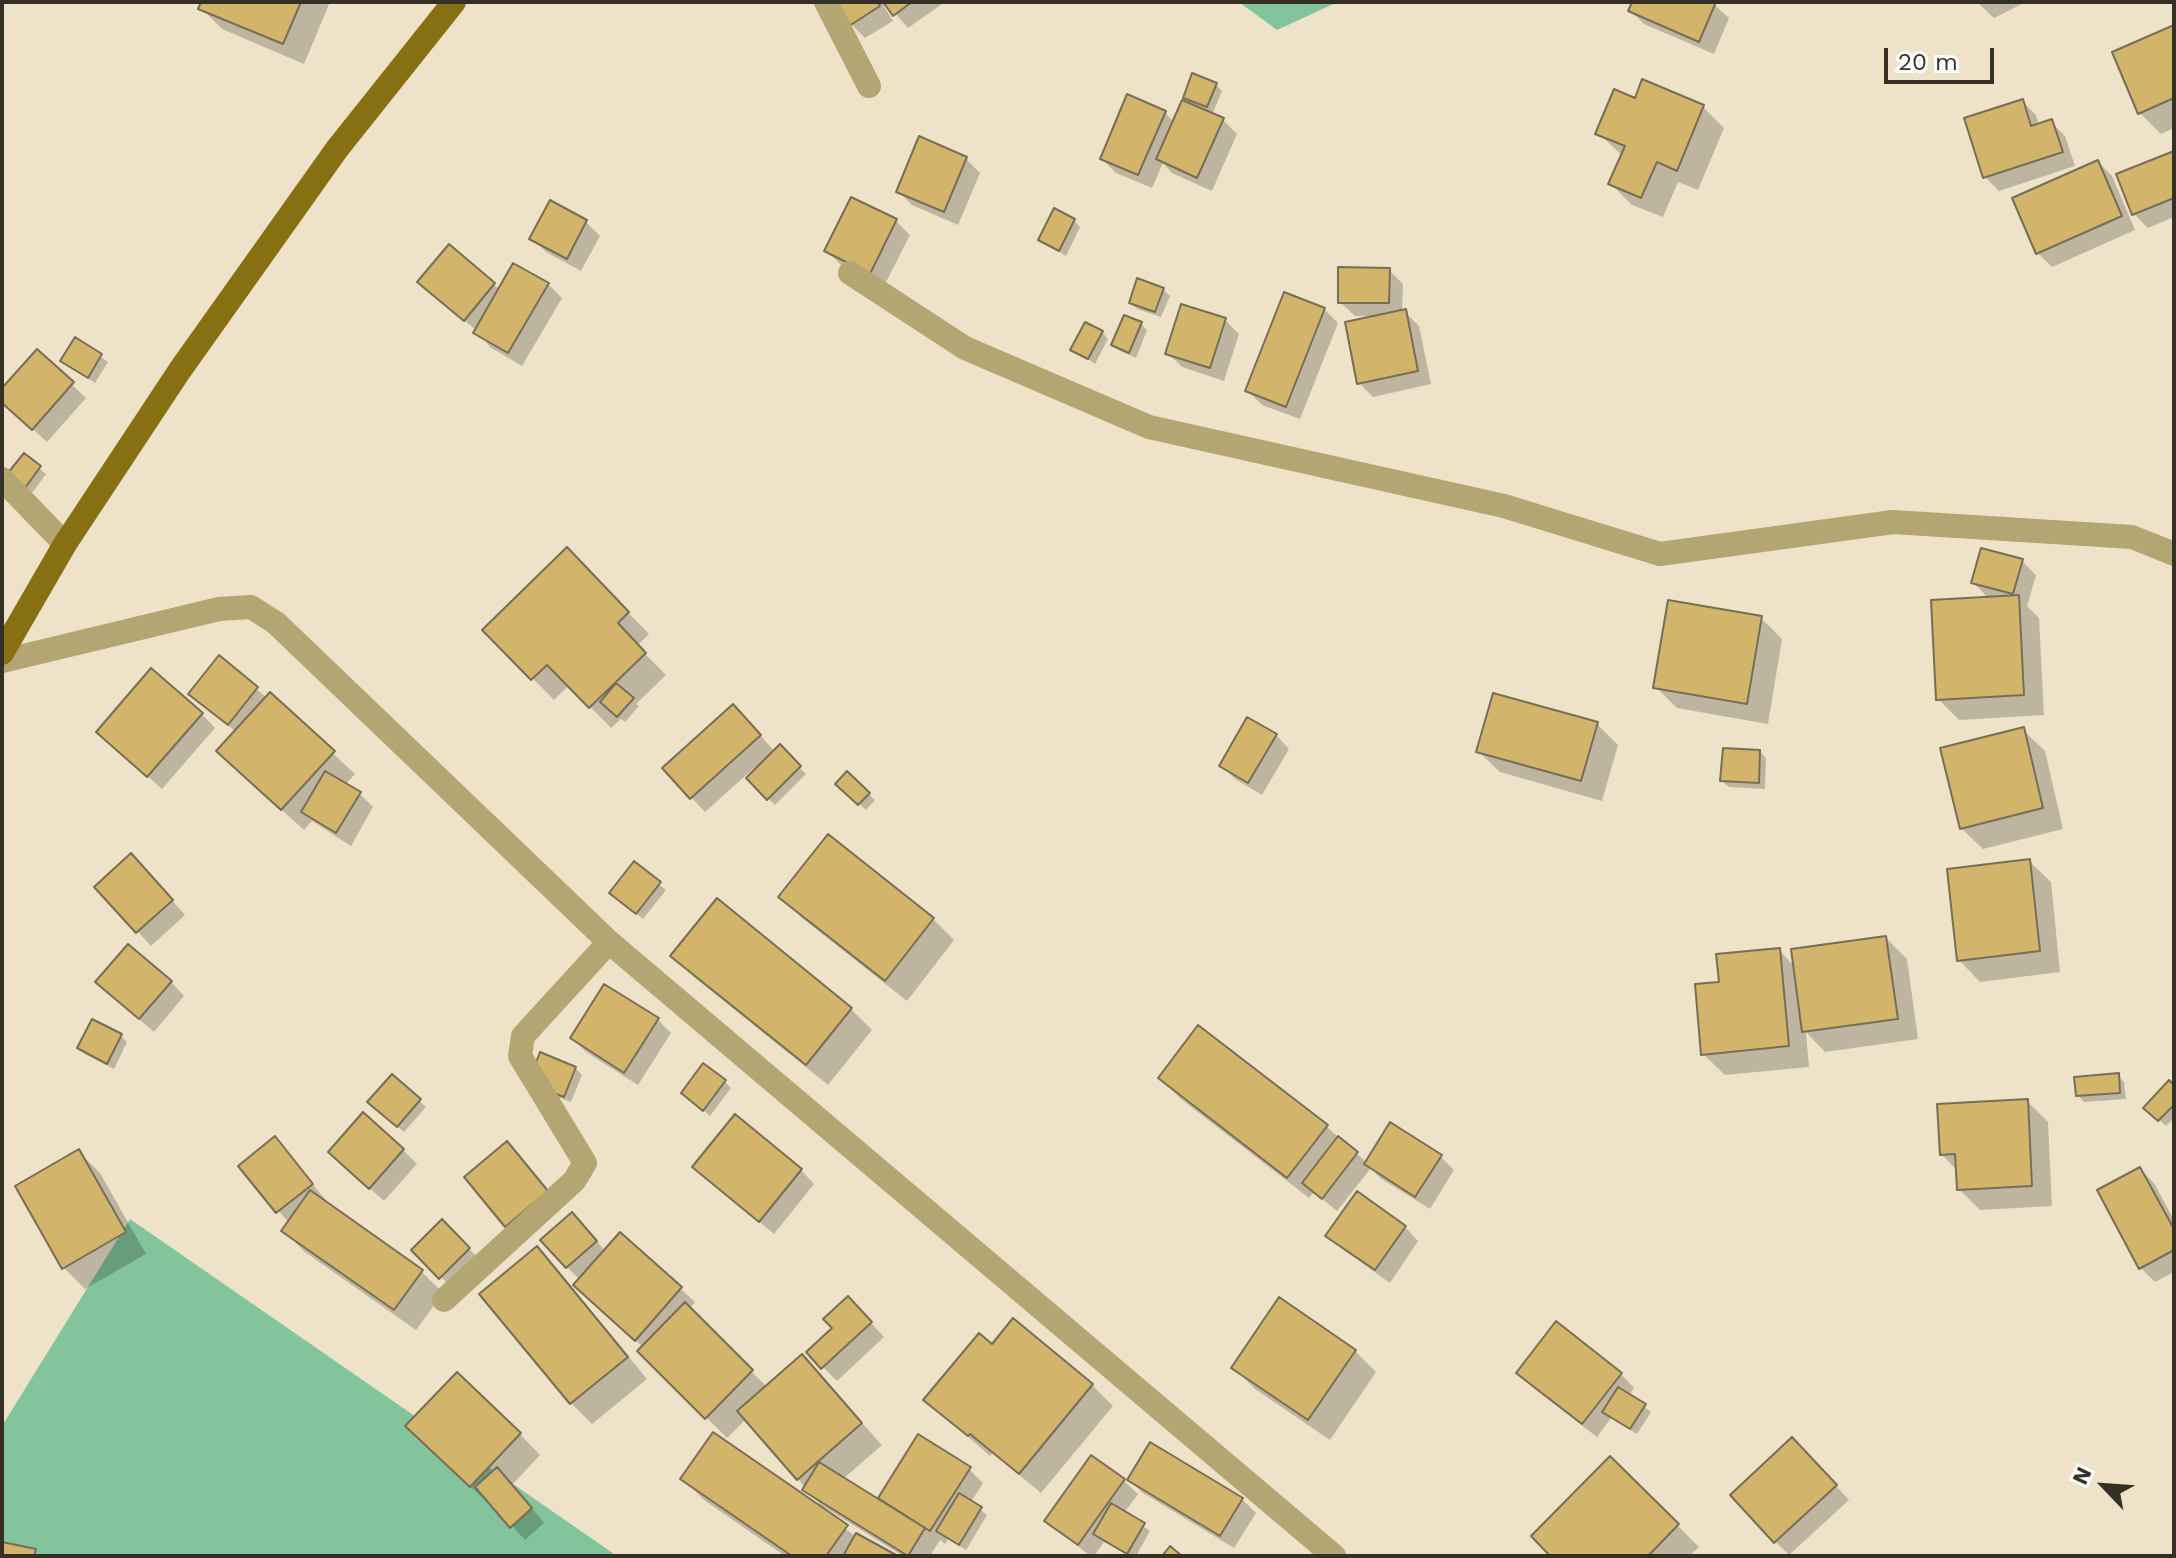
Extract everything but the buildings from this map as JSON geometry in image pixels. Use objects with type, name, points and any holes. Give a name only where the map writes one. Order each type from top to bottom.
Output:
[{"type":"main road","points":[[2,653],[65,544],[180,370],[337,149],[454,2]]},
{"type":"street","points":[[826,2],[869,86]]},
{"type":"street","points":[[850,273],[965,348],[1149,427],[1504,506],[1660,554],[1893,522],[2132,537],[2174,554]]},
{"type":"street","points":[[2,479],[65,544]]},
{"type":"street","points":[[2,661],[219,609],[251,607],[276,623],[609,942],[1334,1556]]},
{"type":"street","points":[[444,1300],[574,1181],[585,1163],[520,1056],[523,1036],[609,942]]},
{"type":"green space","points":[[1239,2],[1338,2],[1277,30]]},
{"type":"green space","points":[[130,1219],[617,1556],[2,1556],[2,1426]]}]
